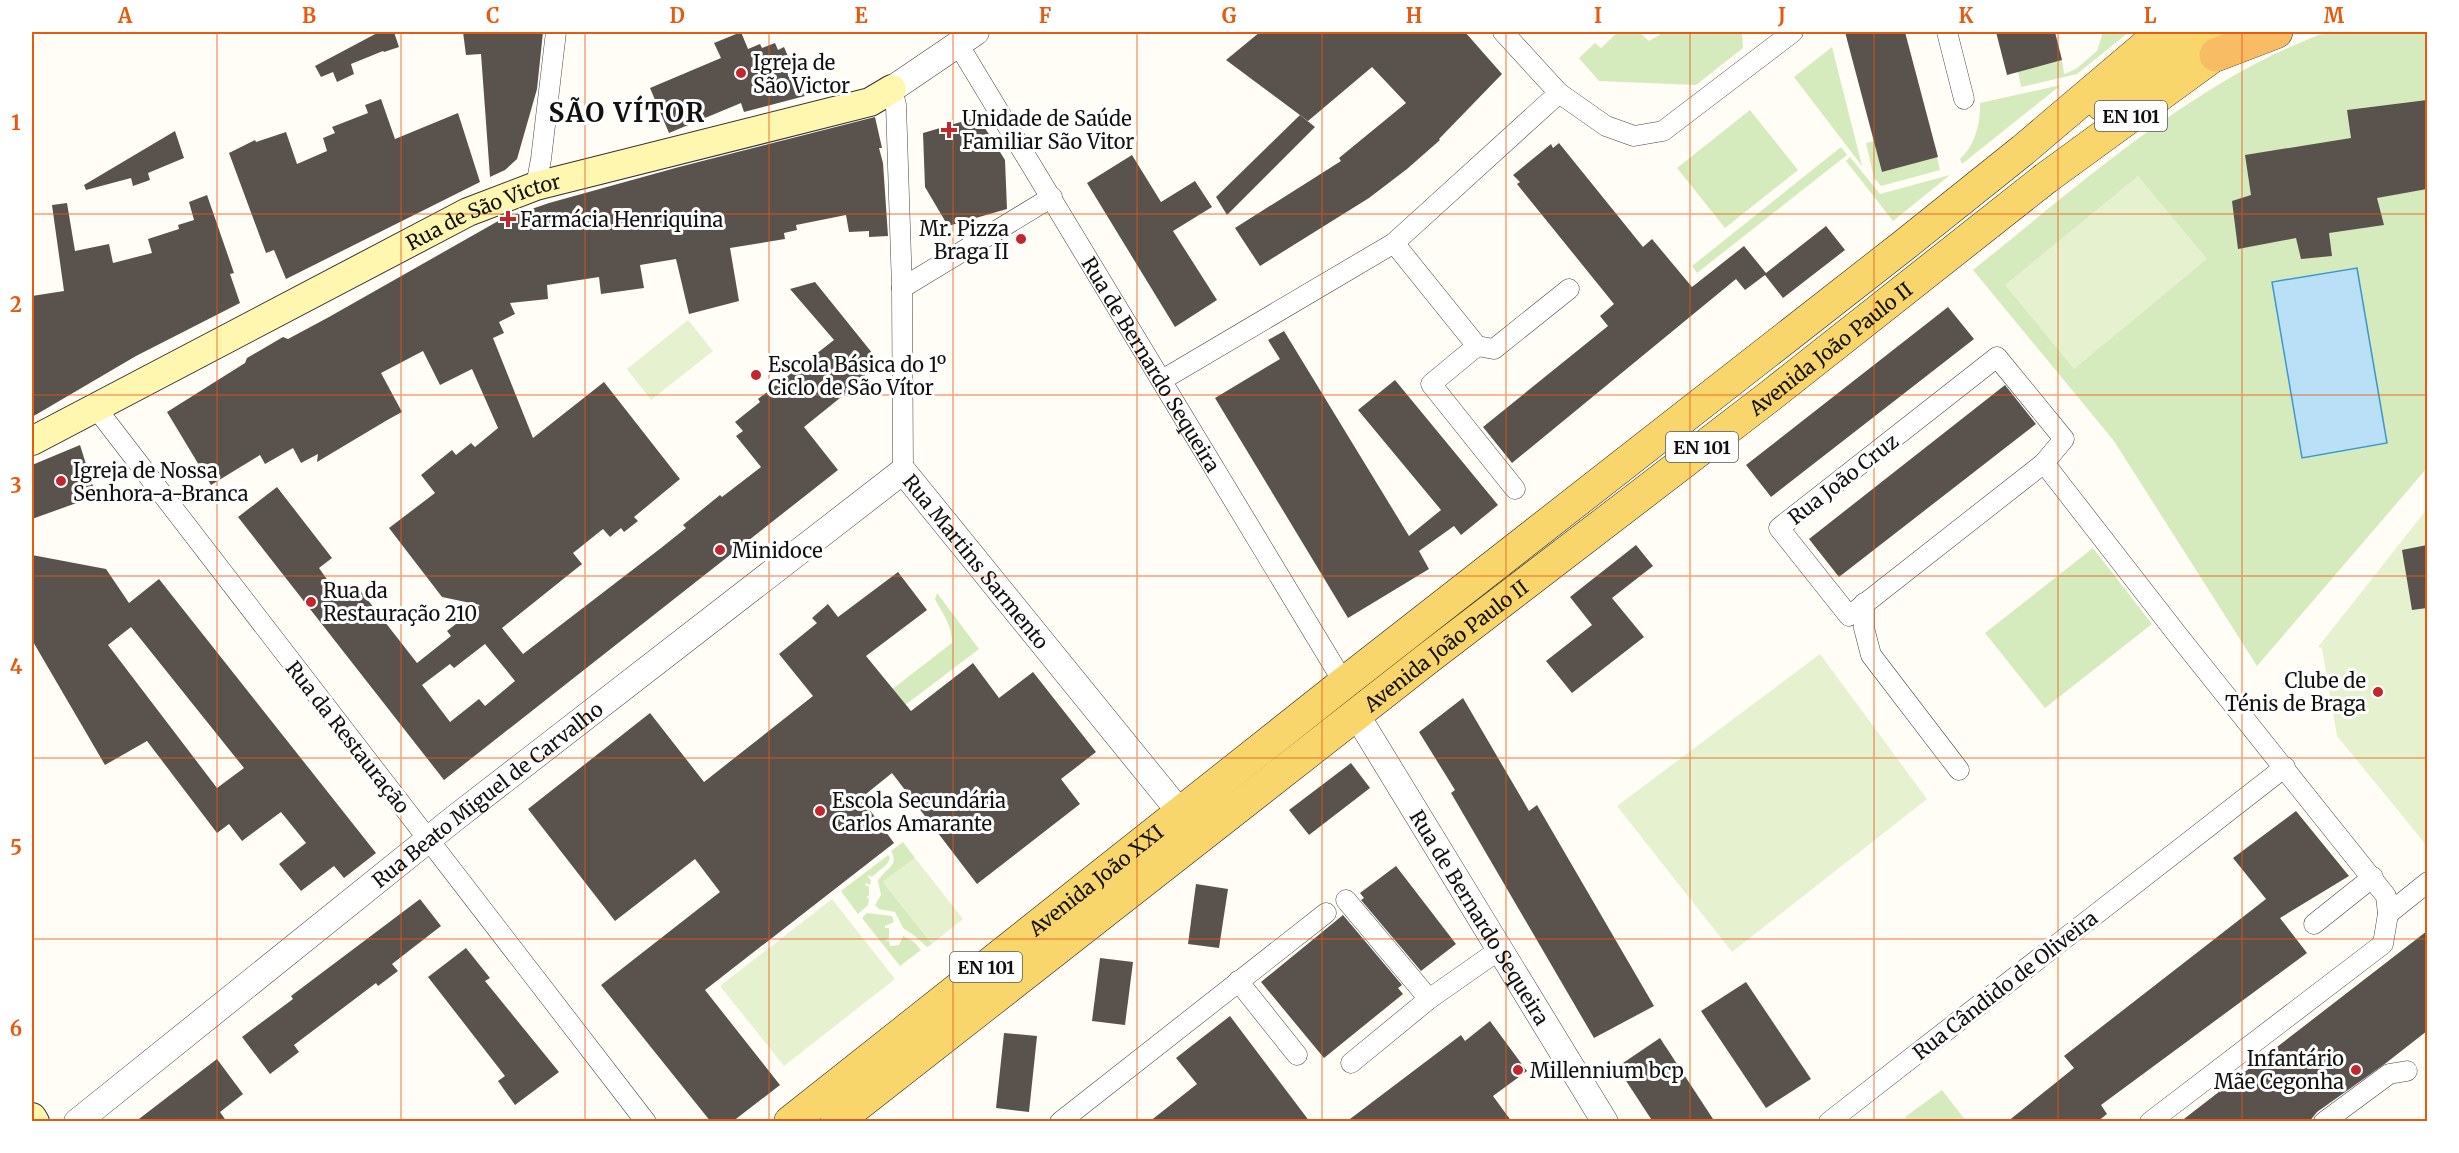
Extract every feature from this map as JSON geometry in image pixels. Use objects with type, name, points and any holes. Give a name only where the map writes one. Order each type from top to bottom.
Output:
[{"type":"highway","points":[[2210,43],[2276,32]]},
{"type":"main road","name":"Avenida João Paulo II","points":[[1344,683],[2024,150],[2163,32]]},
{"type":"main road","name":"Avenida João Paulo II","points":[[2024,150],[2151,74],[2210,43],[2248,32]]},
{"type":"main road","name":"Avenida João Paulo II","points":[[1356,714],[1770,396],[2046,178],[2210,43]]},
{"type":"main road","name":"Avenida João Paulo II","points":[[2046,178],[2151,74]]},
{"type":"main road","name":"Rua de São Victor","points":[[32,441],[468,212],[536,186],[870,102],[892,89]]},
{"type":"main road","name":"Avenida João XXI","points":[[836,1122],[1191,825],[1344,683]]},
{"type":"main road","name":"Avenida João XXI","points":[[790,1122],[1191,825],[1356,714]]},
{"type":"main road","points":[[32,1117],[35,1122]]},
{"type":"street","points":[[536,186],[556,32]]},
{"type":"street","points":[[1503,32],[1559,93],[1606,126],[1634,136],[1663,131],[1699,106],[1793,32]]},
{"type":"street","points":[[1947,32],[1964,99]]},
{"type":"street","name":"Rua de São Victor","points":[[892,89],[967,38]]},
{"type":"street","name":"Rua de Bernardo Sequeira","points":[[967,38],[1052,197],[1344,683]]},
{"type":"street","name":"Rua Martins Sarmento","points":[[892,89],[896,105],[902,288],[903,471],[1191,825]]},
{"type":"street","points":[[1162,380],[1394,243],[1559,93]]},
{"type":"street","points":[[902,288],[1052,197]]},
{"type":"street","points":[[1394,243],[1478,346],[1494,349],[1569,289]]},
{"type":"street","points":[[1478,346],[1431,384],[1515,489]]},
{"type":"street","name":"Rua João Cruz","points":[[1997,357],[2064,440],[2044,463],[1849,616],[1779,528],[1997,357]]},
{"type":"street","name":"Rua da Restauração","points":[[96,408],[646,1122]]},
{"type":"street","points":[[2044,463],[2386,896],[2388,914],[2383,944],[2150,1122]]},
{"type":"street","name":"Rua Beato Miguel de Carvalho","points":[[77,1122],[427,840],[903,471]]},
{"type":"street","points":[[1864,603],[1864,628],[1871,655],[1959,770]]},
{"type":"street","name":"Rua de Bernardo Sequeira","points":[[1356,714],[1605,1122]]},
{"type":"street","name":"Rua Cândido de Oliveira","points":[[1829,1122],[2285,767]]},
{"type":"street","points":[[2314,924],[2373,877]]},
{"type":"street","points":[[2388,914],[2427,882]]},
{"type":"street","points":[[1346,900],[1429,999]]},
{"type":"street","points":[[1060,1122],[1326,913]]},
{"type":"street","points":[[1351,1064],[1429,999],[1499,950]]},
{"type":"street","points":[[1238,981],[1297,1054]]},
{"type":"street","points":[[2324,1122],[2389,1074],[2407,1071]]},
{"type":"green space","points":[[1618,32],[1639,32],[1649,41],[1664,32],[1742,32],[1743,48],[1696,85],[1599,81],[1579,58],[1595,43],[1601,48]]},
{"type":"green space","points":[[2103,32],[2129,32],[2077,74],[2021,87],[2018,72],[2062,60],[2064,74],[2076,69],[2097,51]]},
{"type":"green space","points":[[2327,32],[2427,32],[2427,468],[2257,666],[2114,441],[1973,270],[2098,169],[2186,105],[2279,52]]},
{"type":"green space","points":[[1832,47],[1862,166],[1794,77]]},
{"type":"green space","points":[[2061,85],[1962,164],[1960,159],[1970,147],[1976,133],[1980,103]]},
{"type":"green space","points":[[1750,110],[1798,170],[1725,228],[1677,168]]},
{"type":"green space","points":[[1874,141],[1882,172],[1937,157],[1940,170],[1881,186],[1874,178],[1866,143]]},
{"type":"green space","points":[[1841,147],[1847,155],[1697,273],[1692,266]]},
{"type":"green space","points":[[1850,157],[1880,194],[1950,175],[1893,221],[1846,161]]},
{"type":"green space","points":[[2138,176],[2207,259],[2074,369],[2005,285]]},
{"type":"green space","points":[[688,320],[713,351],[651,400],[627,369]]},
{"type":"green space","name":"Clube de Ténis de Braga","points":[[2427,509],[2427,846],[2337,736],[2322,648],[2318,647]]},
{"type":"green space","points":[[2093,548],[2152,624],[2045,708],[1985,633]]},
{"type":"green space","points":[[937,593],[979,649],[863,737],[851,721],[952,643],[949,625],[935,599]]},
{"type":"green space","points":[[1820,654],[1927,799],[1732,952],[1617,806]]},
{"type":"green space","points":[[903,842],[915,858],[883,882],[932,944],[927,947],[903,928],[895,912],[879,909],[875,905],[881,895],[878,881],[894,860],[891,851]]},
{"type":"green space","points":[[888,855],[890,858],[887,864],[872,877],[869,875],[870,885],[866,883],[865,885],[869,887],[869,895],[866,898],[869,898],[868,905],[858,914],[841,891]]},
{"type":"green space","points":[[915,858],[963,919],[932,944],[883,882]]},
{"type":"green space","points":[[832,899],[895,979],[784,1066],[720,986]]},
{"type":"green space","points":[[867,913],[892,916],[894,922],[885,926],[889,928],[889,938],[885,941],[889,941],[890,946],[899,945],[903,936],[914,942],[921,950],[900,966],[862,918]]},
{"type":"green space","points":[[1942,1090],[1966,1121],[1909,1121],[1905,1117]]},
{"type":"water","points":[[2357,268],[2387,443],[2302,458],[2272,282]]},
{"type":"building","points":[[379,32],[394,32],[399,47],[351,64],[354,74],[337,82],[333,72],[321,77],[315,66]]},
{"type":"building","points":[[463,32],[543,32],[537,89],[517,159],[505,170],[490,177],[481,54],[466,55]]},
{"type":"building","name":"Igreja de São Victor","points":[[741,32],[748,49],[760,44],[762,48],[775,43],[778,50],[784,47],[805,96],[744,112],[741,103],[669,133],[650,88],[721,58],[714,43]]},
{"type":"building","points":[[1260,32],[1465,32],[1502,74],[1440,140],[1407,169],[1369,198],[1260,266],[1235,228],[1341,161],[1339,158],[1406,103],[1372,67],[1308,121],[1226,60]]},
{"type":"building","points":[[1845,32],[1905,32],[1938,157],[1882,172]]},
{"type":"building","points":[[1996,32],[2055,32],[2062,60],[2007,75]]},
{"type":"building","points":[[381,99],[395,139],[458,113],[480,182],[286,279],[274,250],[266,253],[229,153],[255,140],[256,142],[286,132],[297,164],[327,151],[323,138],[335,133],[332,127],[368,113],[365,105]]},
{"type":"building","points":[[2427,100],[2427,189],[2377,198],[2384,225],[2329,233],[2332,256],[2301,259],[2296,238],[2238,249],[2232,201],[2251,195],[2245,155],[2351,138],[2347,110]]},
{"type":"building","points":[[1300,115],[1315,127],[1227,215],[1216,197]]},
{"type":"building","points":[[875,117],[882,148],[879,148],[883,163],[888,236],[869,237],[869,231],[849,232],[846,215],[796,225],[797,230],[784,233],[785,239],[730,248],[739,301],[689,314],[676,259],[640,265],[644,288],[601,294],[599,277],[547,285],[548,299],[510,303],[515,314],[499,322],[504,333],[493,338],[533,438],[604,382],[680,479],[634,517],[638,521],[624,532],[621,528],[610,537],[603,529],[573,553],[582,564],[502,628],[523,654],[686,528],[683,525],[720,495],[722,497],[761,467],[736,436],[743,431],[735,422],[760,402],[758,399],[834,340],[790,289],[815,282],[873,354],[857,366],[866,377],[804,427],[838,470],[444,780],[238,517],[277,487],[332,558],[319,568],[340,598],[356,585],[417,663],[451,636],[447,631],[480,605],[442,597],[389,528],[435,493],[421,475],[452,450],[456,455],[471,443],[475,447],[498,428],[472,369],[440,385],[423,351],[381,373],[402,412],[317,462],[318,454],[301,463],[293,448],[265,464],[260,455],[211,485],[167,412],[245,363],[247,358],[283,337],[288,339],[329,317],[500,220],[549,203]],"holes":[[[485,644],[515,681],[485,706],[479,699],[450,722],[422,685],[450,664],[454,668]]]},
{"type":"building","points":[[978,117],[1005,160],[1007,209],[948,226],[925,187],[923,133]]},
{"type":"building","points":[[175,131],[184,158],[148,173],[150,180],[133,186],[131,178],[86,190],[84,185]]},
{"type":"building","points":[[1559,143],[1643,247],[1652,239],[1692,287],[1744,246],[1766,273],[1826,226],[1845,250],[1783,298],[1765,275],[1745,290],[1736,279],[1512,463],[1483,427],[1608,326],[1600,316],[1614,304],[1517,184],[1520,182],[1513,175],[1551,144],[1553,148]]},
{"type":"building","points":[[1132,155],[1161,202],[1195,181],[1212,207],[1173,231],[1217,300],[1175,327],[1087,183]]},
{"type":"building","points":[[207,195],[234,273],[230,274],[240,303],[136,356],[32,417],[32,296],[64,291],[52,205],[67,203],[75,251],[109,244],[113,263],[152,253],[148,239],[179,229],[178,225],[194,220],[189,202]]},
{"type":"building","points":[[1948,307],[1974,339],[1771,497],[1746,465]]},
{"type":"building","points":[[1284,331],[1409,536],[1441,510],[1358,410],[1395,380],[1498,505],[1461,535],[1454,526],[1419,551],[1429,569],[1348,618],[1215,398],[1280,359],[1268,340]]},
{"type":"building","points":[[2005,385],[2036,424],[1839,577],[1809,539]]},
{"type":"building","name":"Igreja de Nossa Senhora-a-Branca","points":[[80,445],[96,496],[32,519],[32,465]]},
{"type":"building","points":[[1636,545],[1653,566],[1612,598],[1644,637],[1572,693],[1546,661],[1592,625],[1570,597]]},
{"type":"building","points":[[2427,545],[2427,608],[2412,610],[2402,550]]},
{"type":"building","points":[[32,555],[106,569],[129,603],[159,579],[376,853],[344,878],[334,866],[301,891],[279,864],[306,843],[281,812],[242,841],[229,824],[217,833],[147,741],[105,765],[32,640]],"holes":[[[131,627],[244,768],[217,788],[108,645]]]},
{"type":"building","points":[[898,572],[927,610],[866,656],[911,711],[973,663],[999,698],[1033,672],[1096,752],[1061,779],[1080,804],[977,884],[892,773],[861,798],[894,843],[705,990],[780,1085],[732,1122],[711,1122],[601,985],[720,892],[695,859],[615,921],[528,809],[650,713],[704,782],[813,696],[779,654],[817,623],[812,618],[828,604],[838,617]]},
{"type":"building","points":[[1463,698],[1529,811],[1537,805],[1654,1006],[1594,1038],[1451,793],[1455,790],[1419,732]]},
{"type":"building","points":[[1351,763],[1370,788],[1309,835],[1289,810]]},
{"type":"building","points":[[2296,811],[2349,876],[2280,918],[2307,953],[2101,1105],[2107,1114],[2097,1122],[2007,1122],[2074,1068],[2064,1056],[2266,899],[2233,858]]},
{"type":"building","points":[[1396,866],[1456,944],[1421,971],[1361,900],[1364,898],[1360,893]]},
{"type":"building","points":[[1196,884],[1228,889],[1219,948],[1188,944]]},
{"type":"building","points":[[420,899],[441,926],[392,964],[398,971],[378,986],[376,983],[294,1045],[299,1052],[270,1074],[242,1037],[293,999],[291,996]]},
{"type":"building","points":[[1343,915],[1402,985],[1398,988],[1403,994],[1324,1058],[1261,982]]},
{"type":"building","points":[[2427,931],[2427,1031],[2386,1063],[2317,1112],[2309,1122],[2180,1122]]},
{"type":"building","points":[[466,948],[490,978],[485,981],[559,1072],[515,1105],[498,1081],[505,1076],[428,977]]},
{"type":"building","points":[[1100,958],[1133,962],[1125,1025],[1092,1021]]},
{"type":"building","points":[[1746,982],[1811,1079],[1766,1108],[1701,1011]]},
{"type":"building","points":[[1230,1016],[1310,1122],[1149,1122],[1197,1084],[1176,1058]]},
{"type":"building","points":[[1490,1021],[1527,1071],[1493,1096],[1512,1122],[1346,1122],[1461,1035],[1465,1041]]},
{"type":"building","points":[[1004,1033],[1037,1036],[1029,1112],[996,1108]]},
{"type":"building","points":[[1660,1038],[1715,1122],[1653,1122],[1617,1067]]},
{"type":"building","points":[[217,1059],[243,1094],[220,1112],[227,1122],[135,1122]]},
{"type":"place","name":"Igreja de São Victor","points":[[741,73]]},
{"type":"place","name":"Unidade de Saúde Familiar São Vitor","points":[[949,130]]},
{"type":"place","name":"Farmácia Henriquina","points":[[508,219]]},
{"type":"place","name":"Mr. Pizza Braga II","points":[[1021,239]]},
{"type":"place","name":"Escola Básica do 1º Ciclo de São Vítor","points":[[756,375]]},
{"type":"place","name":"Igreja de Nossa Senhora-a-Branca","points":[[61,481]]},
{"type":"place","name":"Minidoce","points":[[720,550]]},
{"type":"place","name":"Rua da Restauração 210","points":[[311,602]]},
{"type":"place","name":"Clube de Ténis de Braga","points":[[2378,692]]},
{"type":"place","name":"Escola Secundária Carlos Amarante","points":[[820,811]]},
{"type":"place","name":"Millennium bcp","points":[[1518,1070]]},
{"type":"place","name":"Infantário Mãe Cegonha","points":[[2356,1070]]},
{"type":"district","name":"SÃO VÍTOR","points":[[627,112]]}]
